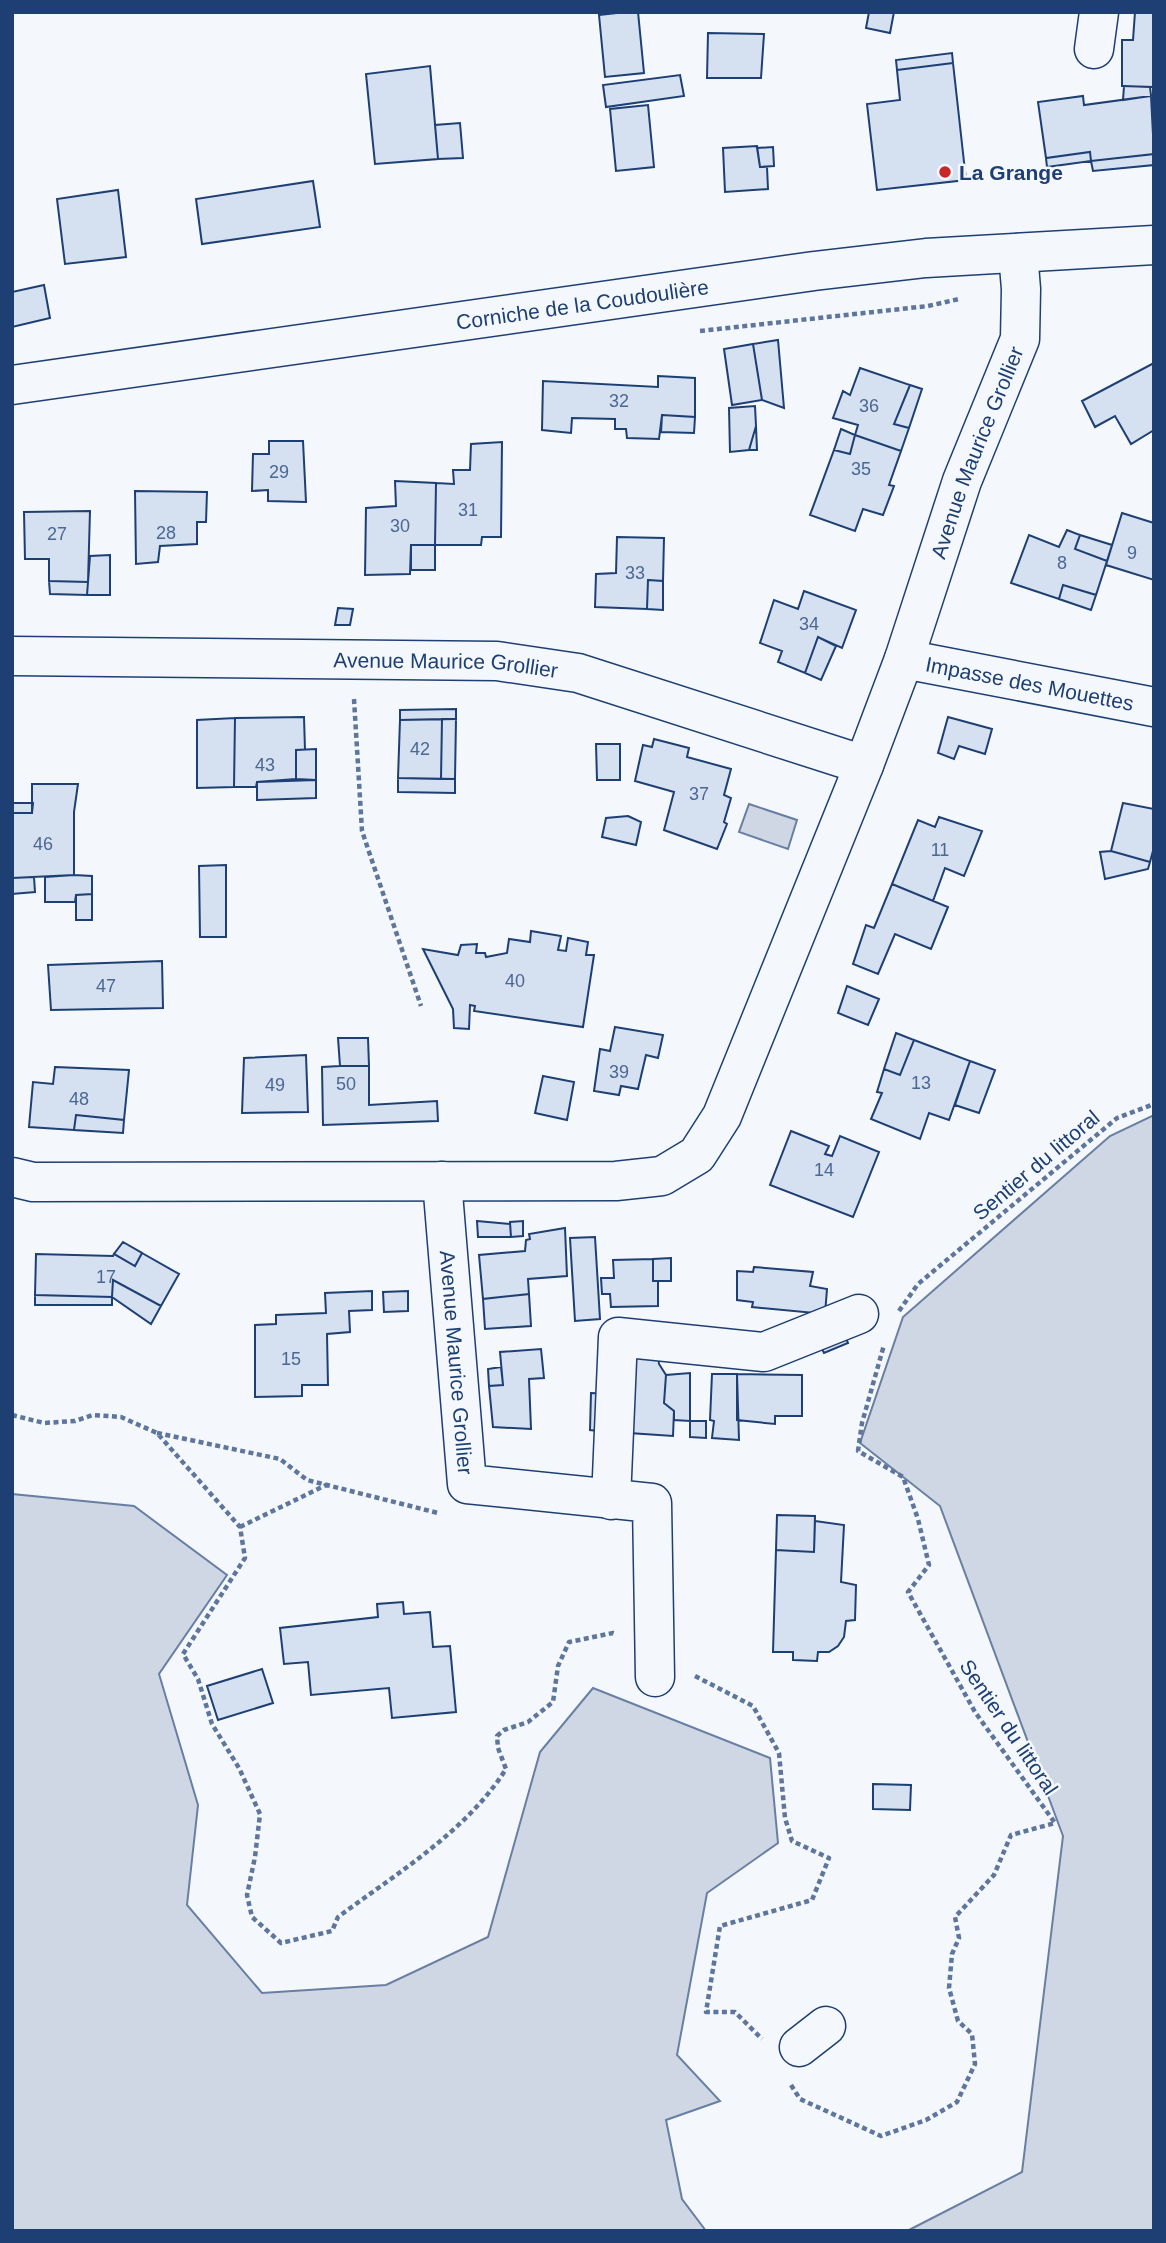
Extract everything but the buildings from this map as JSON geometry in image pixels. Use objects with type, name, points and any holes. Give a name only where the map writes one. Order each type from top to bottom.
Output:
[{"type":"street","name":"Corniche de la Coudoulière","points":[[12,384],[814,271],[926,258],[1154,245]]},
{"type":"street","name":"Avenue Maurice Grollier","points":[[12,1177],[33,1182],[616,1181],[662,1176],[697,1155],[722,1116],[864,765],[904,659],[962,481],[1020,339],[1021,289],[1018,253]]},
{"type":"street","name":"Avenue Maurice Grollier","points":[[12,656],[497,661],[578,673],[864,765]]},
{"type":"street","name":"Impasse des Mouettes","points":[[904,659],[1154,707]]},
{"type":"street","name":"Avenue Maurice Grollier","points":[[442,1181],[467,1484],[652,1503],[655,1666]]},
{"type":"street","points":[[611,1500],[618,1337],[764,1352],[877,1316]]},
{"type":"path","points":[[352,660],[362,831],[421,1006]]},
{"type":"path","name":"Sentier du littoral","points":[[877,1316],[1117,1118],[1154,1104]]},
{"type":"path","name":"Sentier du littoral","points":[[240,1527],[245,1558],[183,1654],[198,1679],[212,1724],[239,1769],[260,1814],[256,1857],[247,1895],[252,1917],[281,1943],[332,1931],[338,1917],[421,1855],[493,1791],[506,1769],[498,1748],[498,1737],[504,1730],[528,1722],[553,1702],[558,1666],[569,1642],[613,1633],[655,1666],[753,1706],[779,1753],[785,1818],[792,1841],[829,1858],[812,1900],[720,1926],[706,2012],[735,2012],[794,2049],[800,2099],[881,2136],[926,2120],[957,2102],[975,2064],[972,2034],[958,2021],[949,1988],[952,1954],[959,1938],[955,1917],[994,1875],[1011,1835],[1055,1823],[975,1712],[908,1592],[929,1565],[919,1519],[903,1477],[858,1451],[862,1423],[885,1341]]},
{"type":"path","points":[[12,1415],[44,1423],[75,1421],[93,1415],[121,1417],[157,1433],[280,1458],[307,1480],[445,1514]]},
{"type":"path","points":[[157,1433],[240,1527],[326,1485]]},
{"type":"shaded area","points":[[749,804],[797,820],[788,849],[739,832]]},
{"type":"shaded area","points":[[1154,1115],[1154,2231],[907,2231],[1022,2172],[1063,1836],[940,1506],[860,1443],[903,1317],[1110,1136]]},
{"type":"shaded area","points":[[12,1494],[134,1506],[227,1575],[159,1674],[198,1805],[187,1905],[262,1993],[386,1985],[488,1937],[540,1752],[593,1688],[770,1758],[778,1843],[707,1893],[677,2055],[720,2101],[666,2120],[682,2199],[706,2231],[12,2231]]},
{"type":"place","name":"La Grange","points":[[945,172]]}]
